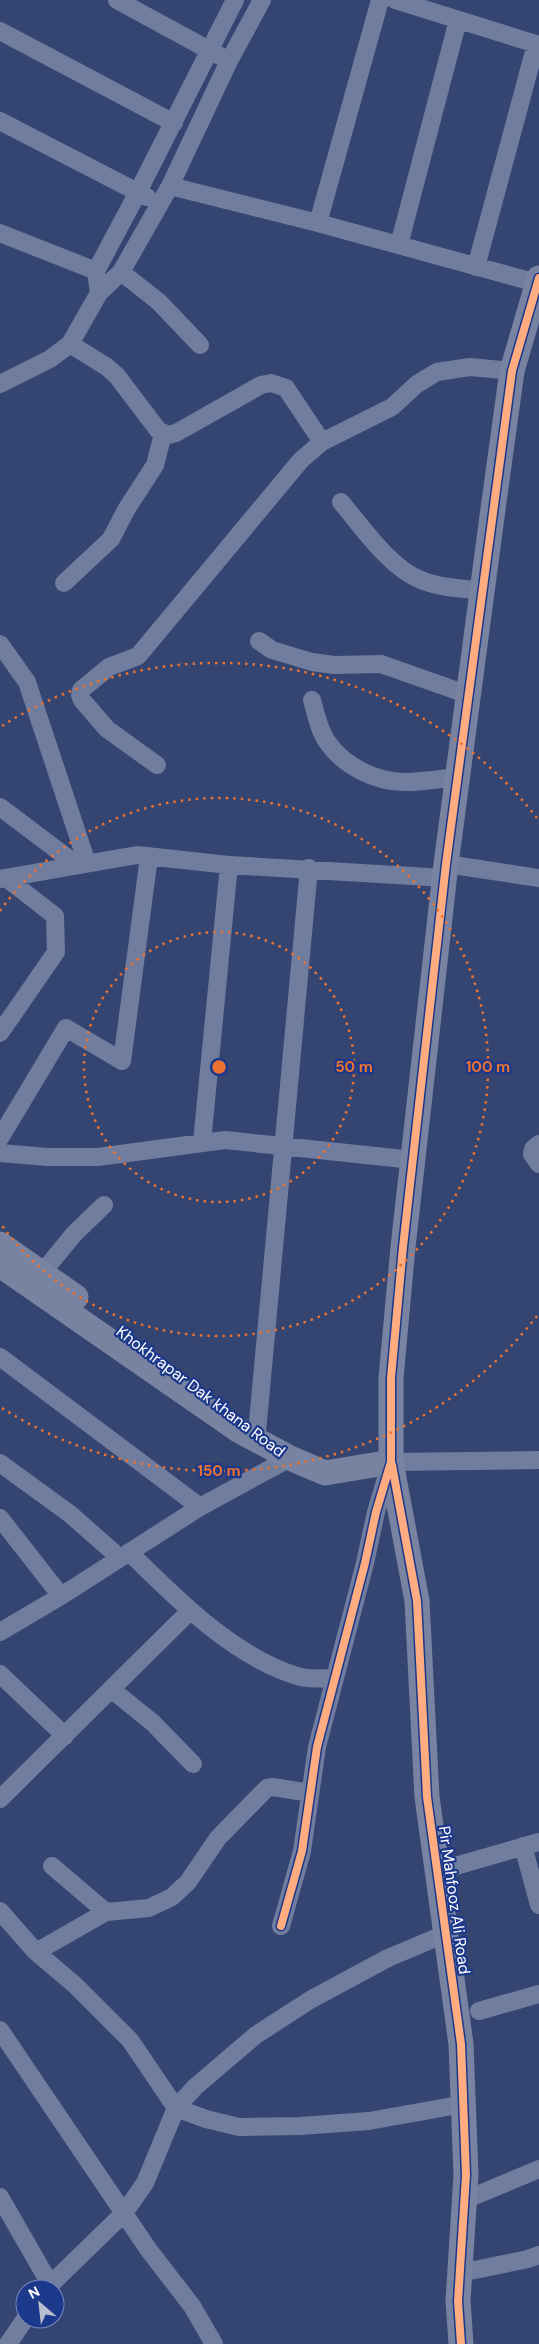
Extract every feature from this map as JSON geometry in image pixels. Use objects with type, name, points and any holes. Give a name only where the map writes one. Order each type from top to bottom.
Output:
[{"type":"street","points":[[118,0],[229,61]]},
{"type":"street","points":[[99,293],[96,271],[235,0]]},
{"type":"street","points":[[0,384],[50,359],[70,344],[99,293],[121,272],[170,186],[229,61],[262,0]]},
{"type":"street","points":[[318,223],[380,0]]},
{"type":"street","points":[[395,0],[537,45],[476,267]]},
{"type":"street","points":[[399,245],[458,20]]},
{"type":"street","points":[[0,32],[174,122]]},
{"type":"street","points":[[0,120],[159,203]]},
{"type":"street","points":[[170,186],[318,223],[476,267],[538,281]]},
{"type":"street","points":[[0,234],[96,271]]},
{"type":"street","points":[[121,272],[159,302],[200,345]]},
{"type":"street","name":"Pir Mahfooz Ali Road","points":[[462,2344],[458,2301],[466,2175],[461,2044],[427,1797],[417,1601],[391,1462],[391,1378],[413,1160],[446,871],[482,591],[512,371],[538,281]]},
{"type":"street","points":[[70,344],[107,367],[117,376],[163,434],[176,433],[261,384],[271,383],[286,388],[322,442]]},
{"type":"street","points":[[157,765],[107,729],[82,700],[81,690],[109,667],[138,656],[301,460],[322,442],[392,407],[417,384],[437,372],[470,367],[512,371]]},
{"type":"street","points":[[64,583],[111,539],[126,510],[154,465],[163,434]]},
{"type":"street","points":[[341,502],[374,541],[398,566],[409,574],[430,583],[482,591]]},
{"type":"street","points":[[259,641],[272,650],[312,662],[341,665],[381,664],[469,695]]},
{"type":"street","points":[[0,644],[27,682],[82,864]]},
{"type":"street","points":[[312,700],[317,720],[327,742],[342,759],[364,772],[383,780],[404,782],[458,778]]},
{"type":"street","points":[[0,807],[82,864]]},
{"type":"street","points":[[3,878],[137,855],[229,865],[446,871],[539,878]]},
{"type":"street","points":[[0,1138],[66,1028],[122,1061],[149,857]]},
{"type":"street","points":[[202,1142],[229,865]]},
{"type":"street","points":[[257,1432],[309,868]]},
{"type":"street","points":[[0,1033],[56,952],[55,916],[3,878]]},
{"type":"street","points":[[0,1153],[47,1157],[98,1158],[225,1140],[413,1160]]},
{"type":"street","points":[[539,1144],[533,1149],[532,1154],[539,1164]]},
{"type":"street","points":[[42,1273],[74,1234],[104,1206]]},
{"type":"street","name":"Khokhrapar Dak khana Road","points":[[0,1244],[209,1394],[290,1458]]},
{"type":"street","name":"Khokhrapar Dak khana Road","points":[[0,1266],[238,1430],[290,1458]]},
{"type":"street","points":[[0,1357],[200,1507]]},
{"type":"street","points":[[2,1627],[61,1596],[200,1507],[290,1458],[325,1473],[391,1462],[539,1460]]},
{"type":"street","points":[[281,1926],[302,1851],[317,1747],[365,1563],[376,1512],[391,1462]]},
{"type":"street","points":[[0,1463],[124,1555],[190,1611],[258,1660],[299,1677],[335,1678]]},
{"type":"street","points":[[0,1518],[61,1596]]},
{"type":"street","points":[[0,1800],[190,1611]]},
{"type":"street","points":[[0,1674],[65,1736]]},
{"type":"street","points":[[112,1689],[153,1723],[193,1764]]},
{"type":"street","points":[[36,1952],[106,1912],[149,1908],[172,1897],[188,1882],[218,1838],[267,1788],[273,1787],[310,1793]]},
{"type":"street","points":[[438,1871],[531,1844],[539,1905]]},
{"type":"street","points":[[52,1866],[106,1912]]},
{"type":"street","points":[[0,1911],[36,1952],[75,1985],[130,2040],[176,2108],[206,2120],[239,2127],[282,2127],[369,2121],[464,2104]]},
{"type":"street","points":[[56,2279],[124,2213],[145,2183],[176,2108],[195,2087],[256,2035],[310,2000],[388,1958],[445,1934]]},
{"type":"street","points":[[479,2010],[539,1994]]},
{"type":"street","points":[[0,2030],[148,2249],[192,2306],[214,2344]]},
{"type":"street","points":[[465,2200],[539,2169]]},
{"type":"street","points":[[0,2197],[44,2279]]},
{"type":"street","points":[[460,2273],[539,2255]]},
{"type":"street","points":[[8,2344],[19,2329]]},
{"type":"cycle path","points":[[281,1926],[302,1851],[317,1747],[365,1563],[376,1512],[391,1462],[391,1378],[403,1247],[446,864],[512,371],[539,278]]},
{"type":"cycle path","points":[[392,1465],[417,1601],[427,1797],[461,2044],[466,2175],[458,2301],[461,2344]]}]
